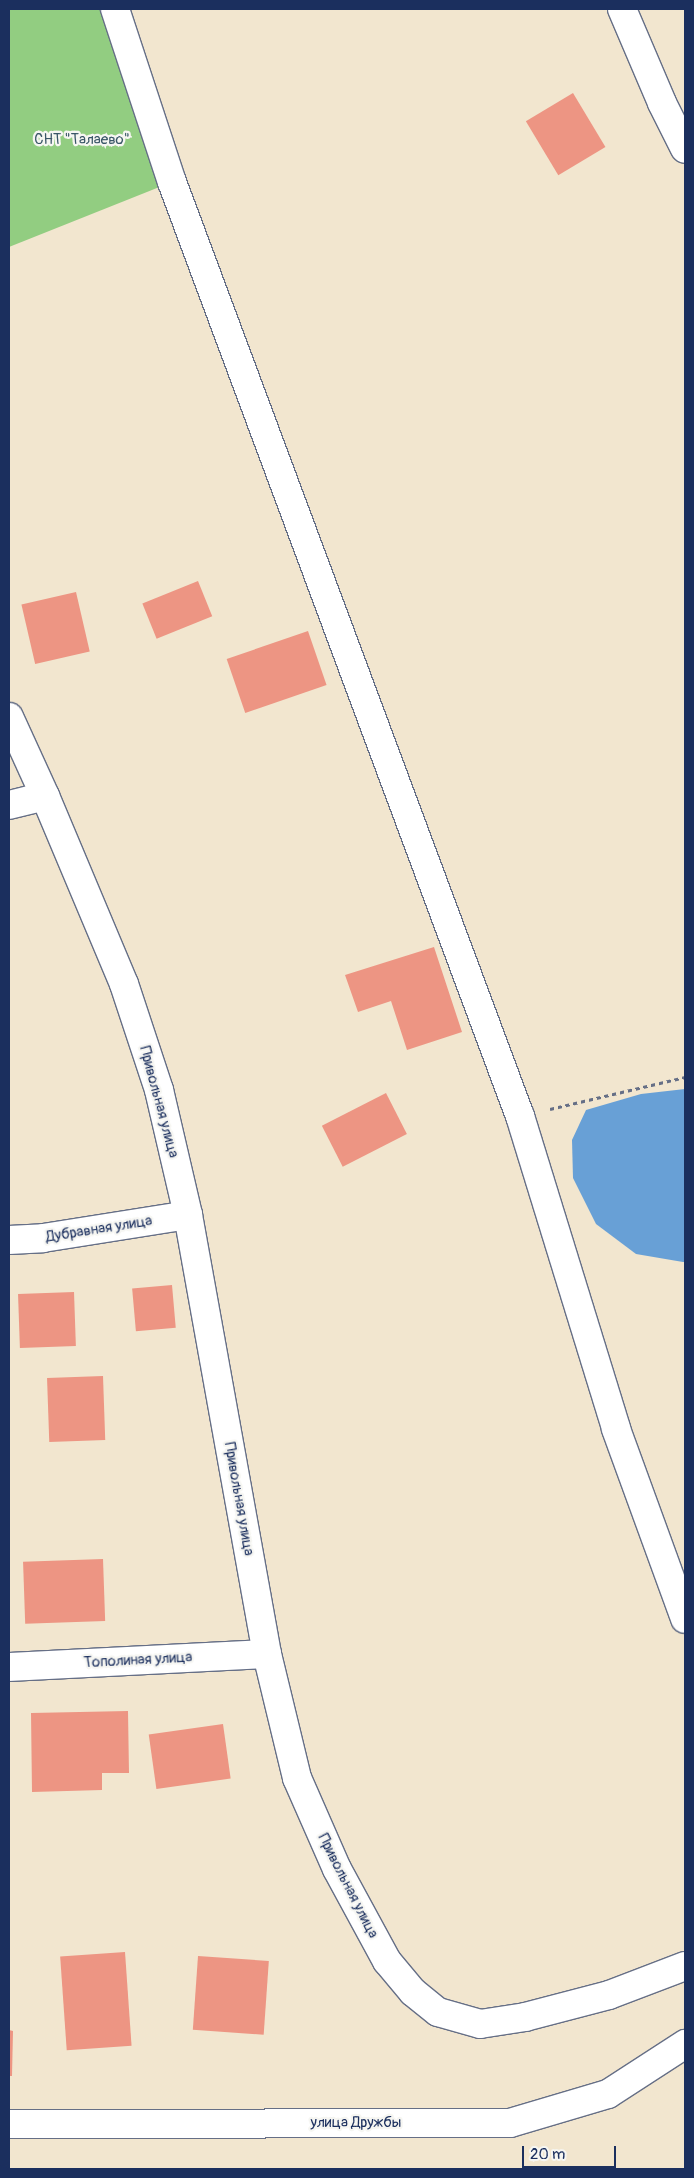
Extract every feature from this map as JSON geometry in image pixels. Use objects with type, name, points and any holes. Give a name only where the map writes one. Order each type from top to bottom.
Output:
[{"type":"street","points":[[115,9],[175,192],[520,1116],[616,1429],[685,1620]]},
{"type":"street","points":[[622,9],[662,103],[685,149]]},
{"type":"street","name":"Привольная улица","points":[[9,717],[45,796],[124,984],[159,1090],[188,1215],[267,1654],[297,1778],[337,1869],[386,1961],[413,1992],[438,2012],[480,2024],[525,2017],[609,1995],[685,1966]]},
{"type":"street","points":[[9,805],[45,796]]},
{"type":"street","name":"Дубравная улица","points":[[9,1240],[43,1238],[188,1215]]},
{"type":"street","name":"Тополиная улица","points":[[9,1667],[267,1654]]},
{"type":"street","name":"улица Дружбы","points":[[9,2124],[510,2123],[608,2094],[685,2044]]},
{"type":"path","points":[[520,1116],[685,1077]]},
{"type":"green space","name":"СНТ \"Талаево\"","points":[[9,9],[115,9],[172,182],[9,247]]},
{"type":"water","points":[[685,1089],[685,1262],[683,1262],[636,1254],[596,1224],[573,1178],[572,1140],[586,1110],[641,1094]]},
{"type":"building","points":[[573,93],[605,147],[558,175],[526,121]]},
{"type":"building","points":[[198,581],[212,616],[157,639],[142,603]]},
{"type":"building","points":[[76,592],[90,651],[35,664],[21,605]]},
{"type":"building","points":[[308,631],[327,685],[245,713],[227,659]]},
{"type":"building","points":[[434,947],[462,1032],[407,1050],[391,1001],[358,1012],[345,975]]},
{"type":"building","points":[[386,1093],[407,1134],[343,1167],[322,1126]]},
{"type":"building","points":[[172,1285],[176,1328],[136,1331],[132,1288]]},
{"type":"building","points":[[74,1292],[76,1346],[20,1348],[18,1294]]},
{"type":"building","points":[[103,1376],[105,1440],[49,1442],[47,1378]]},
{"type":"building","points":[[103,1559],[105,1621],[25,1624],[23,1562]]},
{"type":"building","points":[[128,1711],[129,1773],[102,1773],[102,1790],[32,1792],[31,1713]]},
{"type":"building","points":[[223,1724],[231,1778],[156,1789],[149,1734]]},
{"type":"building","points":[[125,1952],[132,2046],[67,2050],[60,1957]]},
{"type":"building","points":[[198,1956],[269,1961],[264,2035],[193,2030]]},
{"type":"building","points":[[9,2030],[13,2031],[12,2076],[9,2076]]}]
